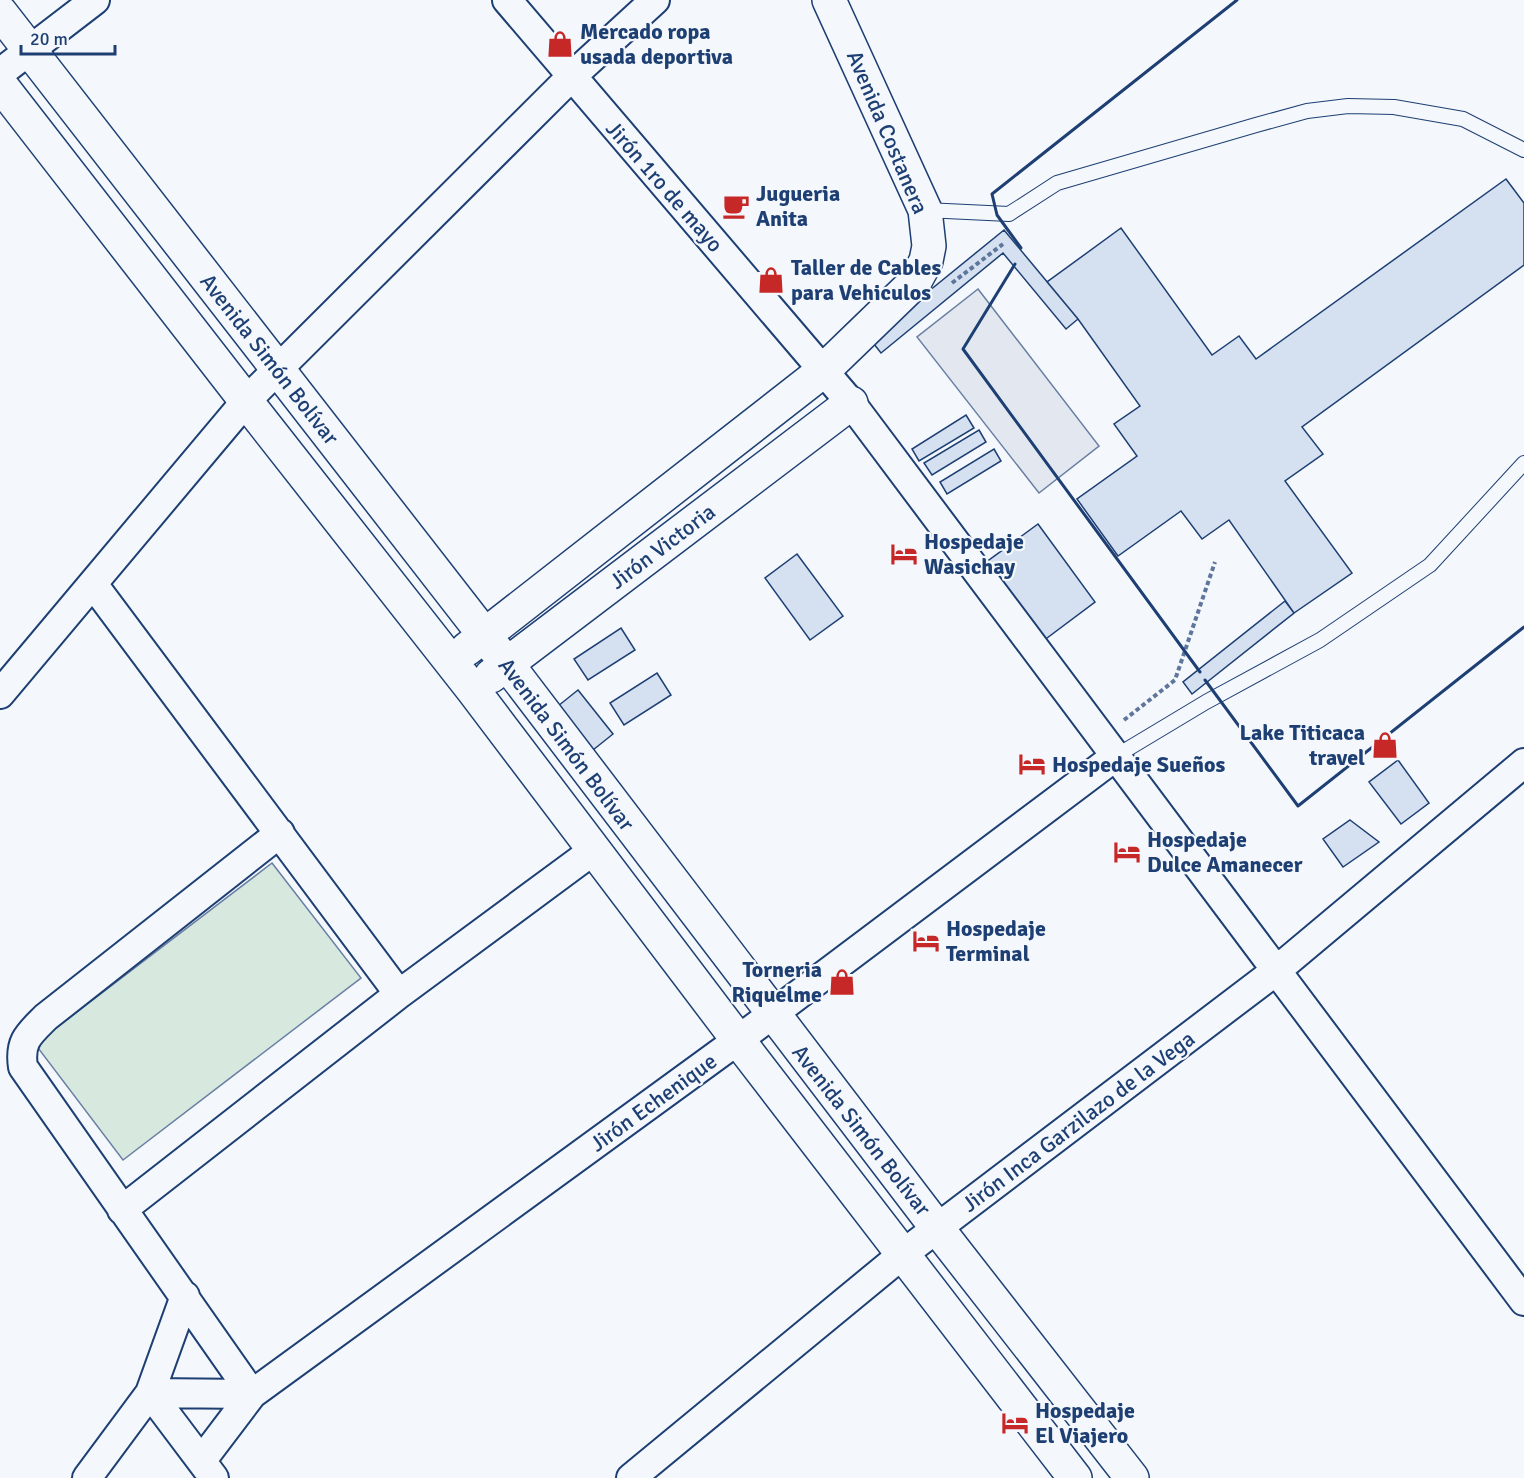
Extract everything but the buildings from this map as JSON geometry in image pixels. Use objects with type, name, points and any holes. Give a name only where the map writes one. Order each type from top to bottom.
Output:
[{"type":"street","points":[[0,73],[95,0]]},
{"type":"street","name":"Jirón 1ro de mayo","points":[[507,0],[850,403],[1524,1301]]},
{"type":"street","points":[[0,694],[246,401],[571,76],[655,0]]},
{"type":"street","name":"Avenida Costanera","points":[[823,371],[914,283],[926,261],[929,246],[925,210],[829,0]]},
{"type":"street","name":"Avenida Simón Bolívar","points":[[0,12],[485,635],[937,1228],[1132,1478]]},
{"type":"street","name":"Avenida Simón Bolívar","points":[[0,84],[473,690],[738,1040],[1075,1478]]},
{"type":"street","name":"Jirón Victoria","points":[[450,661],[823,371]]},
{"type":"street","name":"Jirón Victoria","points":[[473,690],[850,403]]},
{"type":"street","points":[[93,584],[399,993]]},
{"type":"street","name":"Jirón Echenique","points":[[208,1469],[252,1394],[773,1014],[1109,746]]},
{"type":"street","name":"Jirón Inca Garzilazo de la Vega","points":[[631,1478],[661,1469],[903,1254],[1277,970],[1524,763]]},
{"type":"street","points":[[252,1394],[23,1067],[22,1045],[28,1034],[46,1017],[280,833]]},
{"type":"street","points":[[122,1210],[399,993],[594,850]]},
{"type":"street","points":[[87,1478],[150,1394],[185,1296]]},
{"type":"street","points":[[150,1394],[252,1394]]},
{"type":"street","points":[[150,1394],[208,1469]]},
{"type":"lane","points":[[925,210],[1009,214],[1057,183],[1307,111],[1348,106],[1394,107],[1462,119],[1524,150]]},
{"type":"lane","points":[[1109,746],[1206,702],[1320,640],[1430,565],[1524,463]]},
{"type":"path","points":[[1109,746],[1175,680],[1215,562]]},
{"type":"shaded area","points":[[978,289],[1099,446],[1039,493],[917,337]]},
{"type":"shaded area","points":[[272,863],[361,978],[123,1160],[35,1044]]},
{"type":"wall","points":[[1021,248],[997,215],[992,194],[1237,0]]},
{"type":"wall","points":[[1015,264],[963,349],[1200,672]]},
{"type":"wall","points":[[1205,680],[1298,806],[1524,627]]},
{"type":"place","name":"Mercado ropa usada deportiva","points":[[560,44]]},
{"type":"place","name":"Jugueria Anita","points":[[736,206]]},
{"type":"place","name":"Taller de Cables para Vehiculos","points":[[771,280]]},
{"type":"place","name":"Hospedaje Wasichay","points":[[904,554]]},
{"type":"place","name":"Lake Titicaca travel","points":[[1385,745]]},
{"type":"place","name":"Hospedaje Sueños","points":[[1032,764]]},
{"type":"place","name":"Hospedaje Dulce Amanecer","points":[[1127,852]]},
{"type":"place","name":"Hospedaje Terminal","points":[[926,941]]},
{"type":"place","name":"Torneria Riquelme","points":[[842,982]]},
{"type":"place","name":"Hospedaje El Viajero","points":[[1015,1423]]}]
